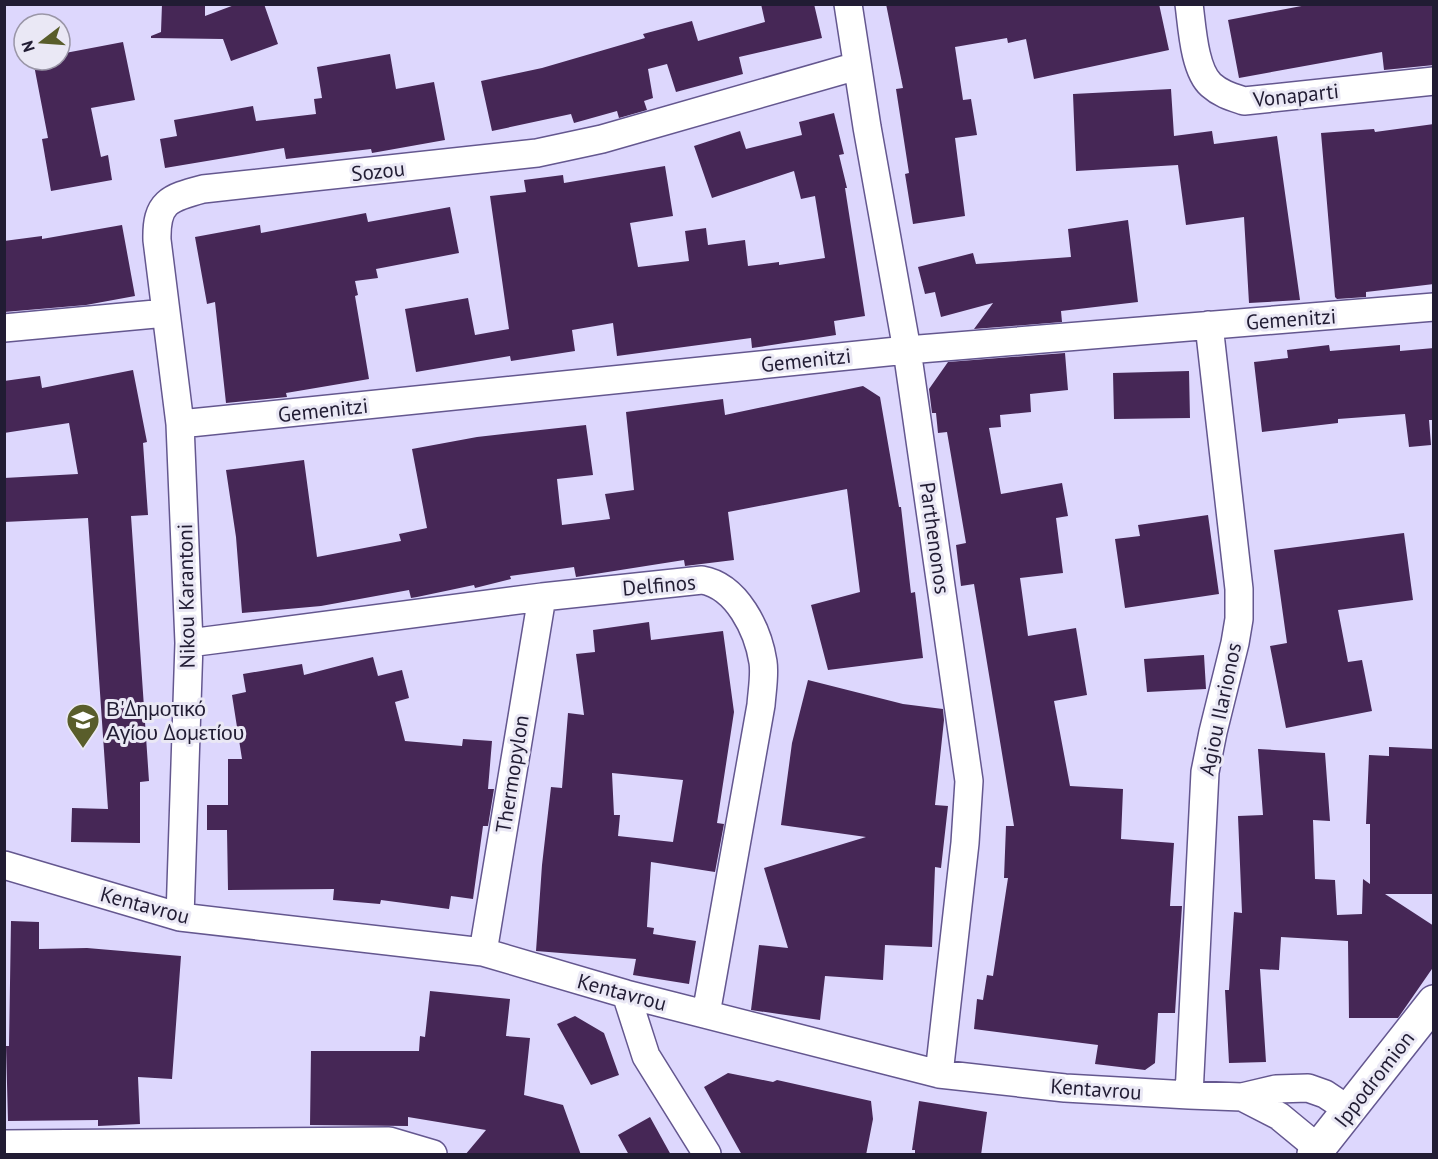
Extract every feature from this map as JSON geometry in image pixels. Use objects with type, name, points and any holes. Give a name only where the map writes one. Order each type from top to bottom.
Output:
[{"type":"street","name":"Parthenonos","points":[[848,4],[856,66],[907,350],[969,781],[965,843],[939,1074]]},
{"type":"street","name":"Vonaparti","points":[[1189,4],[1201,68],[1209,83],[1225,95],[1245,100],[1434,81]]},
{"type":"street","name":"Sozou","points":[[166,313],[157,222],[160,210],[183,194],[203,189],[537,153],[602,139],[856,66]]},
{"type":"street","name":"Gemenitzi","points":[[180,424],[907,350],[1434,308]]},
{"type":"street","points":[[4,328],[166,313]]},
{"type":"street","name":"Nikou Karantoni","points":[[166,313],[180,424],[189,643],[180,917]]},
{"type":"street","name":"Agiou Ilarionos","points":[[1189,1095],[1205,772],[1235,643],[1239,609],[1239,589],[1209,325]]},
{"type":"street","name":"Delfinos","points":[[189,643],[542,597],[702,580],[714,582],[729,593],[745,612],[757,639],[764,664],[761,705],[706,1014]]},
{"type":"street","name":"Thermopylon","points":[[483,952],[542,597]]},
{"type":"street","name":"Kentavrou","points":[[4,865],[180,917],[483,952],[626,994],[939,1074],[1065,1088],[1189,1095],[1242,1097],[1276,1089],[1308,1088],[1325,1094],[1349,1110]]},
{"type":"street","points":[[626,994],[646,1056],[706,1155]]},
{"type":"street","name":"Ippodromion","points":[[1317,1152],[1434,1002]]},
{"type":"street","name":"Kentavrou","points":[[1242,1097],[1279,1116],[1317,1152]]},
{"type":"street","points":[[4,1144],[290,1147],[388,1141],[433,1155]]},
{"type":"building","points":[[162,4],[205,4],[205,16],[237,4],[264,4],[278,44],[231,61],[223,39],[151,38],[161,32]]},
{"type":"building","points":[[761,4],[814,4],[822,38],[739,57],[743,74],[676,92],[667,64],[648,69],[653,98],[644,101],[647,110],[619,118],[617,111],[574,123],[571,114],[492,131],[481,81],[542,68],[645,38],[643,34],[692,21],[698,41],[765,22]]},
{"type":"building","points":[[886,4],[1159,4],[1169,50],[1034,79],[1026,39],[1008,43],[1007,38],[955,47],[963,100],[971,99],[977,135],[955,138],[965,216],[913,224],[905,174],[909,173],[896,89],[903,88]]},
{"type":"building","points":[[1312,4],[1434,4],[1434,65],[1384,70],[1382,52],[1239,78],[1228,20]]},
{"type":"building","points":[[123,42],[135,100],[91,108],[101,157],[108,155],[112,180],[51,191],[42,139],[48,138],[35,72],[72,72],[72,52]]},
{"type":"building","points":[[390,54],[396,89],[434,82],[445,140],[372,153],[371,149],[286,159],[284,148],[165,168],[160,139],[177,136],[174,120],[253,106],[256,121],[316,114],[314,99],[322,98],[317,67]]},
{"type":"building","points":[[1171,89],[1174,136],[1212,131],[1214,144],[1277,136],[1300,300],[1249,303],[1244,217],[1186,225],[1178,165],[1076,171],[1073,94]]},
{"type":"building","points":[[834,113],[844,154],[839,155],[847,188],[845,188],[865,316],[834,321],[836,335],[752,348],[751,338],[617,356],[613,323],[572,330],[575,351],[511,361],[510,356],[416,372],[405,309],[468,298],[475,335],[509,329],[490,196],[526,192],[524,180],[563,175],[564,183],[665,166],[673,216],[630,223],[638,267],[689,261],[685,231],[706,228],[708,245],[745,240],[748,266],[779,262],[779,265],[825,258],[815,196],[801,199],[794,171],[712,198],[694,146],[740,131],[746,149],[802,135],[799,122]]},
{"type":"building","points":[[1434,124],[1434,284],[1366,292],[1366,297],[1337,299],[1321,133],[1374,129],[1375,132]]},
{"type":"building","points":[[450,207],[459,253],[376,269],[378,278],[355,281],[358,295],[355,296],[369,379],[286,393],[287,397],[226,403],[215,302],[207,304],[195,237],[260,225],[261,233],[366,213],[368,222]]},
{"type":"building","points":[[1128,220],[1138,302],[1061,311],[1062,322],[974,329],[993,303],[941,317],[935,292],[925,294],[918,267],[973,253],[976,264],[1071,257],[1068,229]]},
{"type":"building","points":[[122,225],[135,296],[86,305],[4,312],[4,241],[42,236],[42,239]]},
{"type":"building","points":[[1329,345],[1330,351],[1400,345],[1400,351],[1434,348],[1434,420],[1429,420],[1431,445],[1409,447],[1405,414],[1338,419],[1338,423],[1262,432],[1254,362],[1288,358],[1287,350]]},
{"type":"building","points":[[1065,353],[1068,390],[1030,394],[1031,412],[1000,415],[1001,427],[989,428],[1001,494],[1062,483],[1068,516],[1056,518],[1063,573],[1020,578],[1028,636],[1076,628],[1087,695],[1054,701],[1070,786],[1123,789],[1121,839],[1174,843],[1170,906],[1182,906],[1175,1013],[1158,1013],[1155,1063],[1145,1070],[1095,1064],[1098,1045],[974,1029],[977,999],[983,1000],[987,975],[993,976],[1008,878],[1004,878],[1006,826],[1014,826],[974,584],[961,586],[956,545],[966,543],[947,432],[938,433],[936,413],[932,413],[929,389],[948,362]]},
{"type":"building","points":[[133,370],[147,442],[143,443],[148,515],[131,516],[149,781],[140,782],[140,843],[71,842],[72,808],[108,809],[88,518],[4,522],[4,478],[78,474],[69,423],[4,433],[4,381],[40,376],[42,388]]},
{"type":"building","points":[[1189,371],[1190,418],[1114,419],[1113,373]]},
{"type":"building","points":[[863,386],[880,397],[899,507],[901,507],[911,593],[915,592],[923,658],[828,670],[811,605],[860,592],[847,489],[728,512],[734,560],[685,566],[684,560],[576,577],[574,567],[510,576],[511,579],[475,588],[474,585],[411,598],[409,590],[321,606],[242,613],[236,537],[226,470],[304,460],[317,557],[401,541],[399,534],[427,528],[412,449],[477,437],[586,425],[593,475],[557,479],[562,525],[610,519],[605,494],[634,490],[626,412],[723,399],[725,415]]},
{"type":"building","points":[[1208,515],[1219,594],[1125,608],[1115,539],[1140,536],[1138,525]]},
{"type":"building","points":[[1404,533],[1413,600],[1338,610],[1348,662],[1362,660],[1372,711],[1286,728],[1270,646],[1287,643],[1274,550]]},
{"type":"building","points":[[649,622],[651,640],[723,631],[734,712],[717,823],[724,824],[715,872],[651,862],[647,927],[654,928],[653,934],[696,941],[689,984],[633,975],[636,959],[536,951],[542,865],[551,787],[562,788],[568,713],[584,715],[576,654],[595,652],[593,630]],"holes":[[[612,773],[683,780],[673,842],[618,836],[620,815],[614,815]]]},
{"type":"building","points":[[1204,655],[1206,689],[1147,692],[1144,659]]},
{"type":"building","points":[[373,657],[378,676],[402,670],[409,698],[395,702],[405,741],[462,746],[463,739],[492,741],[488,789],[494,789],[488,826],[483,826],[473,899],[451,896],[449,909],[381,900],[380,904],[333,900],[334,889],[228,890],[227,830],[207,830],[207,805],[228,805],[228,759],[242,759],[232,695],[246,692],[243,674],[302,664],[304,675]]},
{"type":"building","points":[[808,680],[903,704],[943,709],[944,720],[935,805],[948,806],[941,868],[935,867],[932,947],[885,945],[883,980],[825,976],[820,1020],[751,1010],[759,945],[788,948],[764,868],[866,837],[781,825],[792,743]]},
{"type":"building","points":[[1389,747],[1434,749],[1434,894],[1385,894],[1434,926],[1434,966],[1398,1018],[1349,1018],[1348,941],[1281,937],[1279,970],[1260,969],[1266,1062],[1229,1063],[1225,990],[1229,990],[1234,912],[1242,913],[1238,816],[1263,815],[1258,749],[1325,753],[1330,821],[1313,820],[1315,879],[1335,880],[1337,915],[1362,914],[1363,879],[1370,884],[1370,824],[1366,824],[1369,755],[1389,756]]},
{"type":"building","points":[[11,921],[39,922],[39,949],[87,948],[181,956],[172,1079],[138,1077],[140,1124],[98,1126],[98,1120],[8,1121],[6,1046],[9,1046]]},
{"type":"building","points":[[430,991],[510,999],[506,1036],[530,1038],[524,1095],[563,1105],[581,1155],[465,1155],[486,1130],[408,1117],[408,1126],[310,1125],[311,1051],[419,1051],[420,1036],[425,1037]]},
{"type":"building","points":[[575,1016],[604,1033],[619,1075],[591,1085],[557,1024]]},
{"type":"building","points":[[728,1073],[773,1082],[777,1080],[871,1101],[873,1119],[866,1155],[742,1155],[704,1087]]},
{"type":"building","points":[[919,1101],[987,1112],[981,1155],[915,1155],[915,1150],[912,1150]]},
{"type":"building","points":[[650,1117],[671,1155],[629,1155],[618,1135]]},
{"type":"place","name":"Β'Δημοτικό Αγίου Δομετίου","points":[[83,749]]}]
